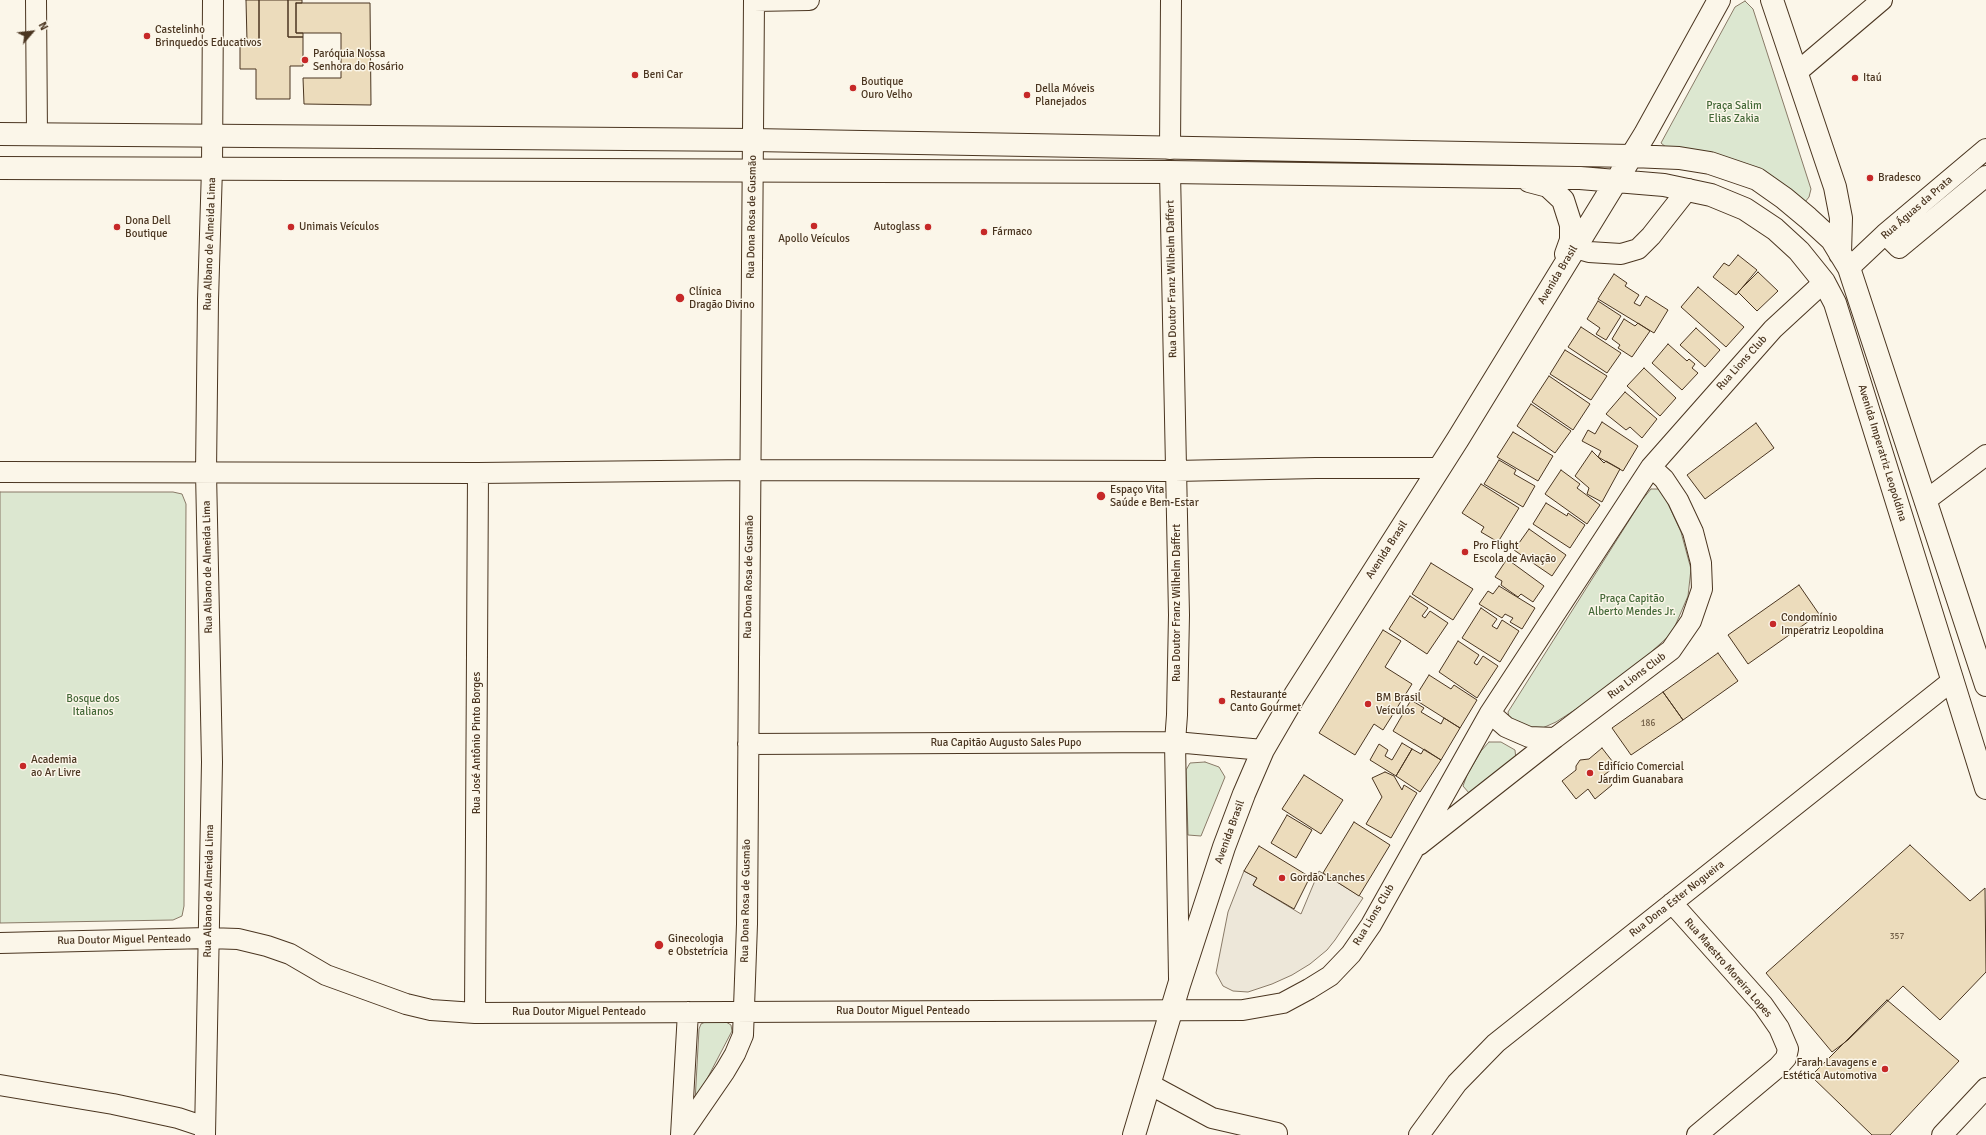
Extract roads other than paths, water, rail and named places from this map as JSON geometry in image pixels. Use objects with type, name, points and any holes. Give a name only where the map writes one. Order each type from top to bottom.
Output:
[{"type":"main road","name":"Avenida Brasil","points":[[1134,1135],[1179,985],[1224,847],[1244,794],[1263,750],[1303,682],[1440,468],[1560,273],[1615,180],[1632,156],[1719,0]]},
{"type":"main road","points":[[1772,0],[1835,187],[1841,218],[1845,261]]},
{"type":"main road","points":[[0,134],[753,140],[1170,149],[1632,156],[1679,158],[1710,163],[1756,179],[1808,218],[1832,240],[1845,261],[1862,303],[1986,685]]},
{"type":"main road","points":[[0,168],[1170,172],[1518,178],[1548,186],[1563,200],[1571,225],[1571,240],[1560,273]]},
{"type":"main road","name":"Avenida Imperatriz Leopoldina","points":[[1518,178],[1615,180],[1664,185],[1711,195],[1745,210],[1775,228],[1798,251],[1824,282],[1836,303],[1843,324],[1986,788]]},
{"type":"street","points":[[36,0],[37,134]]},
{"type":"street","name":"Rua Albano de Almeida Lima","points":[[205,1131],[212,762],[206,472],[214,0]]},
{"type":"street","points":[[754,0],[809,0]]},
{"type":"street","name":"Rua Dona Rosa de Gusmão","points":[[681,1135],[735,1054],[743,1035],[745,1011],[754,0]]},
{"type":"street","points":[[1170,149],[1171,0]]},
{"type":"street","points":[[1796,73],[1882,0]]},
{"type":"street","name":"Rua Águas da Prata","points":[[1845,261],[1892,241],[1986,149]]},
{"type":"street","name":"Rua Doutor Franz Wilhelm Daffert","points":[[1170,172],[1179,615],[1175,742],[1179,985]]},
{"type":"street","points":[[1892,241],[1986,176]]},
{"type":"street","points":[[1575,248],[1589,252],[1621,254],[1638,249],[1651,236],[1688,189]]},
{"type":"street","name":"Rua Lions Club","points":[[1171,1011],[1243,1010],[1283,1002],[1309,989],[1330,976],[1351,954],[1371,925],[1411,851],[1490,713],[1651,467],[1773,329],[1796,305],[1824,282]]},
{"type":"street","points":[[1925,500],[1986,455]]},
{"type":"street","name":"Rua Lions Club","points":[[1411,851],[1555,738],[1671,650],[1691,621],[1702,589],[1701,562],[1693,532],[1678,500],[1664,479],[1651,467]]},
{"type":"street","points":[[0,472],[478,474],[750,470],[1175,471],[1316,468],[1440,468]]},
{"type":"street","name":"Rua José Antônio Pinto Borges","points":[[475,1013],[478,474]]},
{"type":"street","name":"Rua Dona Ester Nogueira","points":[[1419,1135],[1458,1083],[1496,1043],[1953,680]]},
{"type":"street","points":[[1490,713],[1506,727],[1529,737],[1555,738]]},
{"type":"street","name":"Rua Capitão Augusto Sales Pupo","points":[[748,744],[1175,742],[1263,750]]},
{"type":"street","name":"Rua Maestro Moreira Lopes","points":[[1672,903],[1763,1005],[1779,1028],[1788,1049],[1786,1058],[1778,1067],[1697,1135]]},
{"type":"street","name":"Rua Doutor Miguel Penteado","points":[[0,942],[208,938],[238,939],[267,946],[290,954],[326,975],[406,1004],[431,1010],[475,1013],[745,1011],[1171,1011]]},
{"type":"street","name":"Rua Dona Rosa de Gusmão","points":[[681,1135],[688,1012]]},
{"type":"street","points":[[1149,1084],[1212,1118],[1277,1133]]},
{"type":"street","points":[[0,1086],[113,1104],[178,1118],[205,1131]]},
{"type":"street","points":[[1942,1135],[1986,1088]]},
{"type":"place","name":"Castelinho Brinquedos Educativos","points":[[147,36]]},
{"type":"place","name":"Paróquia Nossa Senhora do Rosário","points":[[305,60]]},
{"type":"place","name":"Beni Car","points":[[635,75]]},
{"type":"place","name":"Itaú","points":[[1855,78]]},
{"type":"place","name":"Boutique Ouro Velho","points":[[853,88]]},
{"type":"place","name":"Della Móveis Planejados","points":[[1027,95]]},
{"type":"place","name":"Bradesco","points":[[1870,178]]},
{"type":"place","name":"Apollo Veículos","points":[[814,226]]},
{"type":"place","name":"Dona Dell Boutique","points":[[117,227]]},
{"type":"place","name":"Unimais Veículos","points":[[291,227]]},
{"type":"place","name":"Autoglass","points":[[928,227]]},
{"type":"place","name":"Fármaco","points":[[984,232]]},
{"type":"place","name":"Clínica Dragão Divino","points":[[680,298]]},
{"type":"place","name":"Espaço Vita Saúde e Bem-Estar","points":[[1101,496]]},
{"type":"place","name":"Pro Flight Escola de Aviação","points":[[1465,552]]},
{"type":"place","name":"Condomínio Imperatriz Leopoldina","points":[[1773,624]]},
{"type":"place","name":"Restaurante Canto Gourmet","points":[[1222,701]]},
{"type":"place","name":"BM Brasil Veículos","points":[[1368,704]]},
{"type":"place","name":"Academia ao Ar Livre","points":[[23,766]]},
{"type":"place","name":"Edifício Comercial Jardim Guanabara","points":[[1590,773]]},
{"type":"place","name":"Gordão Lanches","points":[[1282,878]]},
{"type":"place","name":"Ginecologia e Obstetrícia","points":[[659,945]]},
{"type":"place","name":"Farah Lavagens e Estética Automotiva","points":[[1885,1069]]},
{"type":"park label","name":"Praça Salim Elias Zakia","points":[[1734,112]]},
{"type":"park label","name":"Praça Capitão Alberto Mendes Jr.","points":[[1632,605]]},
{"type":"park label","name":"Bosque dos Italianos","points":[[93,705]]}]
